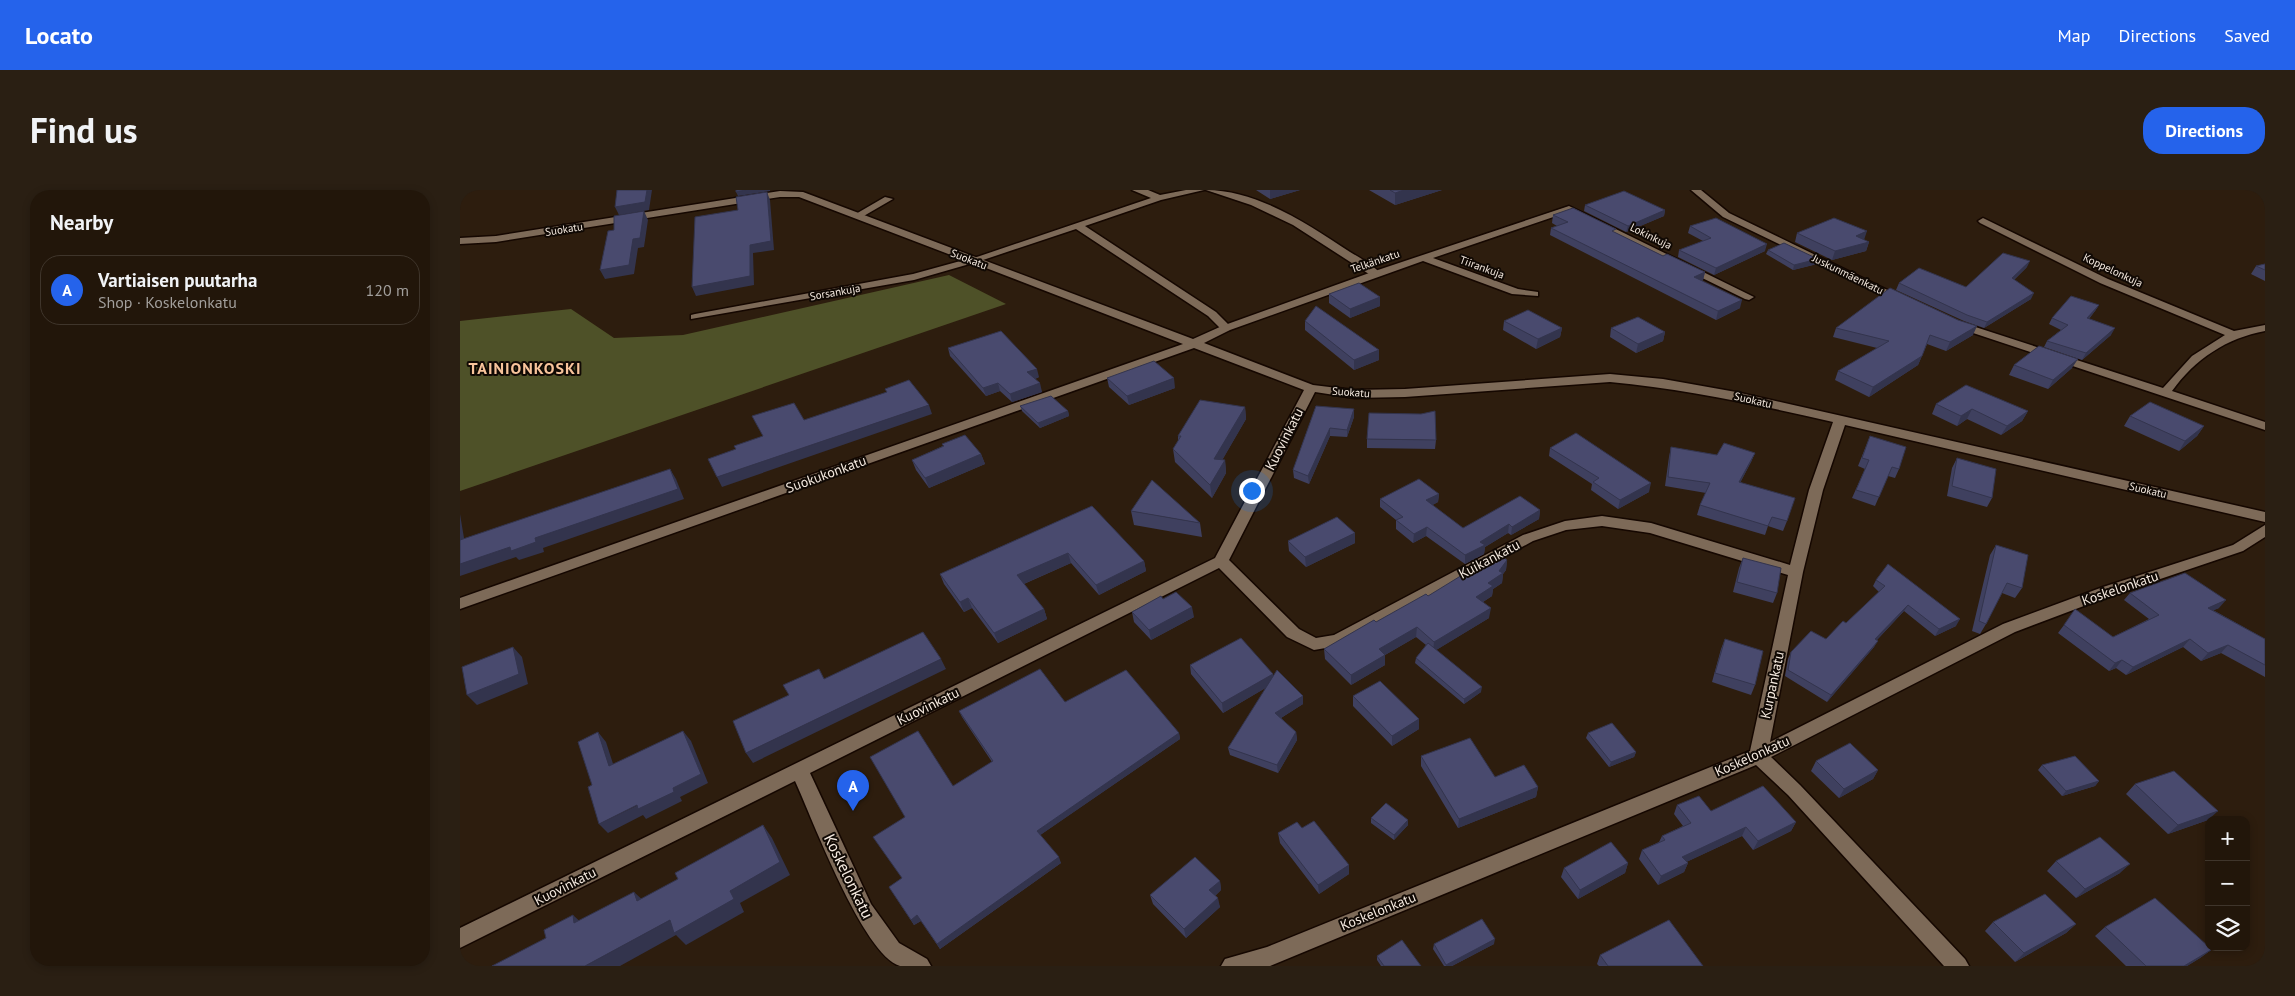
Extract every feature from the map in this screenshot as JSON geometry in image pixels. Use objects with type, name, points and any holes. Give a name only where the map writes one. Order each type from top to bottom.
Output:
[{"type":"street","points":[[1136,190],[1159,198]]},
{"type":"street","name":"Sorsankuja","points":[[695,317],[914,277],[973,260],[1159,198],[1200,190]]},
{"type":"street","points":[[1210,190],[1255,202],[1315,234],[1376,274]]},
{"type":"street","name":"Juskunmäenkatu","points":[[1695,190],[1726,215],[1915,306]]},
{"type":"street","name":"Suokatu","points":[[460,241],[496,240],[780,194],[806,195],[1311,388],[1354,394],[1405,393],[1610,378],[1664,383],[1736,396],[2265,517]]},
{"type":"street","points":[[859,215],[888,199]]},
{"type":"street","name":"Telkänkatu","points":[[1193,344],[1226,328],[1376,274],[1570,210]]},
{"type":"street","name":"Lokinkuja","points":[[1570,210],[1749,297]]},
{"type":"street","name":"Koppelonkuja","points":[[1983,221],[2104,281],[2234,335]]},
{"type":"street","points":[[1077,225],[1212,314],[1226,328]]},
{"type":"street","name":"Tiirankuja","points":[[1423,258],[1516,292],[1534,294]]},
{"type":"street","points":[[1942,317],[2033,351],[2166,392],[2265,426]]},
{"type":"street","points":[[2166,392],[2174,379],[2191,362],[2234,335],[2265,328]]},
{"type":"street","name":"Suokukonkatu","points":[[460,604],[1193,344]]},
{"type":"street","name":"Kuovinkatu","points":[[460,938],[1221,561],[1311,388]]},
{"type":"street","name":"Kurpankatu","points":[[1758,756],[1796,572],[1816,490],[1840,421]]},
{"type":"street","name":"Kuikankatu","points":[[1221,561],[1293,633],[1314,644],[1337,641],[1528,538],[1565,526],[1602,522],[1651,528],[1796,572]]},
{"type":"street","name":"Koskelonkatu","points":[[1232,966],[1264,961],[1758,756],[2009,628],[2108,591],[2238,548],[2265,530]]},
{"type":"street","points":[[1758,756],[1794,790],[1958,966]]},
{"type":"street","name":"Koskelonkatu","points":[[799,769],[864,912],[892,950],[920,966]]},
{"type":"green space","points":[[949,275],[1006,304],[460,491],[460,321],[571,309],[614,338],[683,335]]},
{"type":"building","points":[[617,190],[647,190],[645,202],[615,207]]},
{"type":"building","points":[[1390,190],[1404,190],[1395,193]]},
{"type":"building","points":[[1624,191],[1665,210],[1628,226],[1585,205]]},
{"type":"building","points":[[767,192],[771,241],[750,245],[750,276],[692,287],[695,217],[738,210],[736,197]]},
{"type":"building","points":[[1573,208],[1616,229],[1612,231],[1663,256],[1667,254],[1705,272],[1694,277],[1742,300],[1718,311],[1551,228],[1568,222],[1553,215]]},
{"type":"building","points":[[644,211],[640,238],[633,239],[629,265],[600,270],[608,231],[614,230],[614,216]]},
{"type":"building","points":[[1716,218],[1767,244],[1716,268],[1679,250],[1711,238],[1690,226]]},
{"type":"building","points":[[1834,218],[1867,231],[1856,236],[1869,242],[1835,251],[1797,233]]},
{"type":"building","points":[[1784,243],[1818,259],[1794,265],[1768,250]]},
{"type":"building","points":[[2003,253],[2030,261],[2012,278],[2034,293],[1987,322],[1967,315],[1899,283],[1919,268],[1966,287]]},
{"type":"building","points":[[2265,264],[2265,270],[2256,266]]},
{"type":"building","points":[[1359,283],[1380,297],[1350,309],[1329,294]]},
{"type":"building","points":[[1890,288],[1958,320],[1977,326],[1950,342],[1930,335],[1922,356],[1873,387],[1838,371],[1889,341],[1836,328]]},
{"type":"building","points":[[2071,296],[2099,305],[2087,318],[2115,328],[2086,353],[2047,341],[2068,325],[2052,318]]},
{"type":"building","points":[[1316,306],[1379,350],[1354,360],[1305,321]]},
{"type":"building","points":[[1528,310],[1562,328],[1538,339],[1504,321]]},
{"type":"building","points":[[1638,317],[1665,332],[1638,344],[1611,328]]},
{"type":"building","points":[[1001,331],[1037,369],[1027,372],[1040,383],[1010,394],[998,383],[983,388],[948,348]]},
{"type":"building","points":[[2039,346],[2078,359],[2053,380],[2014,365]]},
{"type":"building","points":[[1154,361],[1174,378],[1127,396],[1107,378]]},
{"type":"building","points":[[909,380],[929,405],[717,477],[708,459],[736,449],[734,446],[763,436],[752,416],[794,403],[804,420],[887,392],[885,389]]},
{"type":"building","points":[[1966,385],[2028,411],[2007,426],[1972,409],[1961,416],[1936,404]]},
{"type":"building","points":[[1051,396],[1068,411],[1038,423],[1020,406]]},
{"type":"building","points":[[1200,400],[1245,407],[1214,459],[1225,460],[1210,485],[1173,449],[1181,436],[1178,436]]},
{"type":"building","points":[[2150,402],[2204,426],[2185,441],[2130,416]]},
{"type":"building","points":[[1316,406],[1354,409],[1347,430],[1330,428],[1308,476],[1293,470]]},
{"type":"building","points":[[1435,411],[1436,440],[1367,439],[1369,413],[1421,414]]},
{"type":"building","points":[[1576,433],[1651,483],[1620,500],[1593,482],[1599,478],[1550,448]]},
{"type":"building","points":[[965,435],[981,454],[925,478],[912,460],[944,446],[942,444]]},
{"type":"building","points":[[1870,436],[1906,447],[1899,469],[1892,467],[1879,497],[1856,490],[1869,460],[1862,458]]},
{"type":"building","points":[[1724,443],[1755,453],[1739,482],[1795,498],[1787,521],[1772,517],[1768,526],[1700,505],[1710,483],[1668,477],[1671,447],[1717,455]]},
{"type":"building","points":[[1957,458],[1996,469],[1992,498],[1952,486]]},
{"type":"building","points":[[670,469],[678,489],[535,538],[536,542],[511,551],[510,547],[460,564],[460,540]]},
{"type":"building","points":[[1419,479],[1439,494],[1426,500],[1463,528],[1520,496],[1540,510],[1512,527],[1509,524],[1480,542],[1485,545],[1465,555],[1427,527],[1414,534],[1396,520],[1403,517],[1380,499]]},
{"type":"building","points":[[1152,480],[1200,523],[1131,511]]},
{"type":"building","points":[[1092,506],[1144,561],[1096,585],[1068,553],[1017,575],[1044,609],[994,633],[968,598],[960,602],[940,574]]},
{"type":"building","points":[[1337,517],[1355,533],[1305,557],[1288,541]]},
{"type":"building","points":[[1996,545],[2028,555],[2022,588],[2007,583],[1986,624],[1979,621]]},
{"type":"building","points":[[1498,553],[1507,560],[1499,571],[1503,573],[1488,583],[1493,586],[1476,597],[1491,608],[1434,642],[1417,627],[1379,649],[1385,655],[1351,675],[1324,649],[1374,620],[1376,622],[1426,594],[1428,596]]},
{"type":"building","points":[[1743,558],[1781,568],[1777,593],[1737,582]]},
{"type":"building","points":[[1888,564],[1960,619],[1939,629],[1908,605],[1875,639],[1878,641],[1831,695],[1788,670],[1791,652],[1811,631],[1826,639],[1843,621],[1846,623],[1885,586],[1876,580]]},
{"type":"building","points":[[2185,573],[2226,600],[2208,608],[2265,639],[2265,665],[2228,645],[2208,653],[2190,639],[2133,667],[2122,660],[2115,663],[2064,625],[2075,609],[2113,637],[2159,615],[2130,593]]},
{"type":"building","points":[[1176,592],[1192,607],[1149,630],[1132,612],[1161,596],[1163,599]]},
{"type":"building","points":[[923,632],[941,659],[746,753],[733,721],[789,695],[783,685],[819,669],[824,679]]},
{"type":"building","points":[[1241,638],[1273,674],[1222,703],[1190,665]]},
{"type":"building","points":[[1725,639],[1763,651],[1755,685],[1715,673]]},
{"type":"building","points":[[1428,643],[1482,687],[1464,699],[1416,658]]},
{"type":"building","points":[[513,647],[519,674],[467,695],[462,667]]},
{"type":"building","points":[[1040,669],[1065,702],[1126,670],[1179,733],[1037,831],[1059,857],[937,944],[917,915],[911,920],[889,887],[902,878],[873,837],[905,817],[870,757],[918,731],[953,786],[993,761],[959,711]]},
{"type":"building","points":[[1277,670],[1303,696],[1275,713],[1296,732],[1277,765],[1228,748]]},
{"type":"building","points":[[1380,681],[1419,719],[1392,736],[1353,696]]},
{"type":"building","points":[[1612,723],[1636,752],[1611,762],[1588,733]]},
{"type":"building","points":[[683,731],[701,774],[673,788],[674,792],[638,809],[637,805],[599,824],[588,787],[592,785],[578,742],[598,732],[609,766]]},
{"type":"building","points":[[1470,738],[1495,777],[1524,765],[1538,787],[1459,819],[1421,756]]},
{"type":"building","points":[[1850,743],[1878,770],[1844,789],[1816,761]]},
{"type":"building","points":[[2075,756],[2099,781],[2066,791],[2042,765]]},
{"type":"building","points":[[2174,771],[2218,811],[2178,825],[2135,784]]},
{"type":"building","points":[[1763,786],[1796,822],[1758,841],[1746,827],[1682,857],[1688,863],[1661,876],[1642,850],[1665,840],[1662,836],[1691,823],[1677,805],[1699,796],[1711,811]]},
{"type":"building","points":[[1386,803],[1408,820],[1394,835],[1371,818]]},
{"type":"building","points":[[1314,821],[1349,865],[1318,885],[1278,833],[1297,822],[1302,828]]},
{"type":"building","points":[[763,825],[780,862],[730,891],[734,899],[674,933],[670,920],[585,966],[492,966],[546,938],[544,930],[573,915],[574,923],[634,892],[637,901],[678,879],[675,873]]},
{"type":"building","points":[[2100,837],[2130,864],[2085,889],[2056,861]]},
{"type":"building","points":[[1611,842],[1628,863],[1580,890],[1564,868]]},
{"type":"building","points":[[1195,857],[1220,881],[1209,890],[1218,898],[1184,929],[1150,895]]},
{"type":"building","points":[[2045,894],[2076,924],[2024,953],[1993,922]]},
{"type":"building","points":[[2155,898],[2205,943],[2205,951],[2209,951],[2184,966],[2146,966],[2105,927]]},
{"type":"building","points":[[1482,919],[1495,939],[1446,965],[1434,944]]},
{"type":"building","points":[[1669,920],[1703,966],[1608,966],[1600,955]]},
{"type":"building","points":[[1402,940],[1421,966],[1384,966],[1377,956]]},
{"type":"place","name":"Vartiaisen puutarha","points":[[853,811]]},
{"type":"district","name":"TAINIONKOSKI","points":[[525,368]]}]
